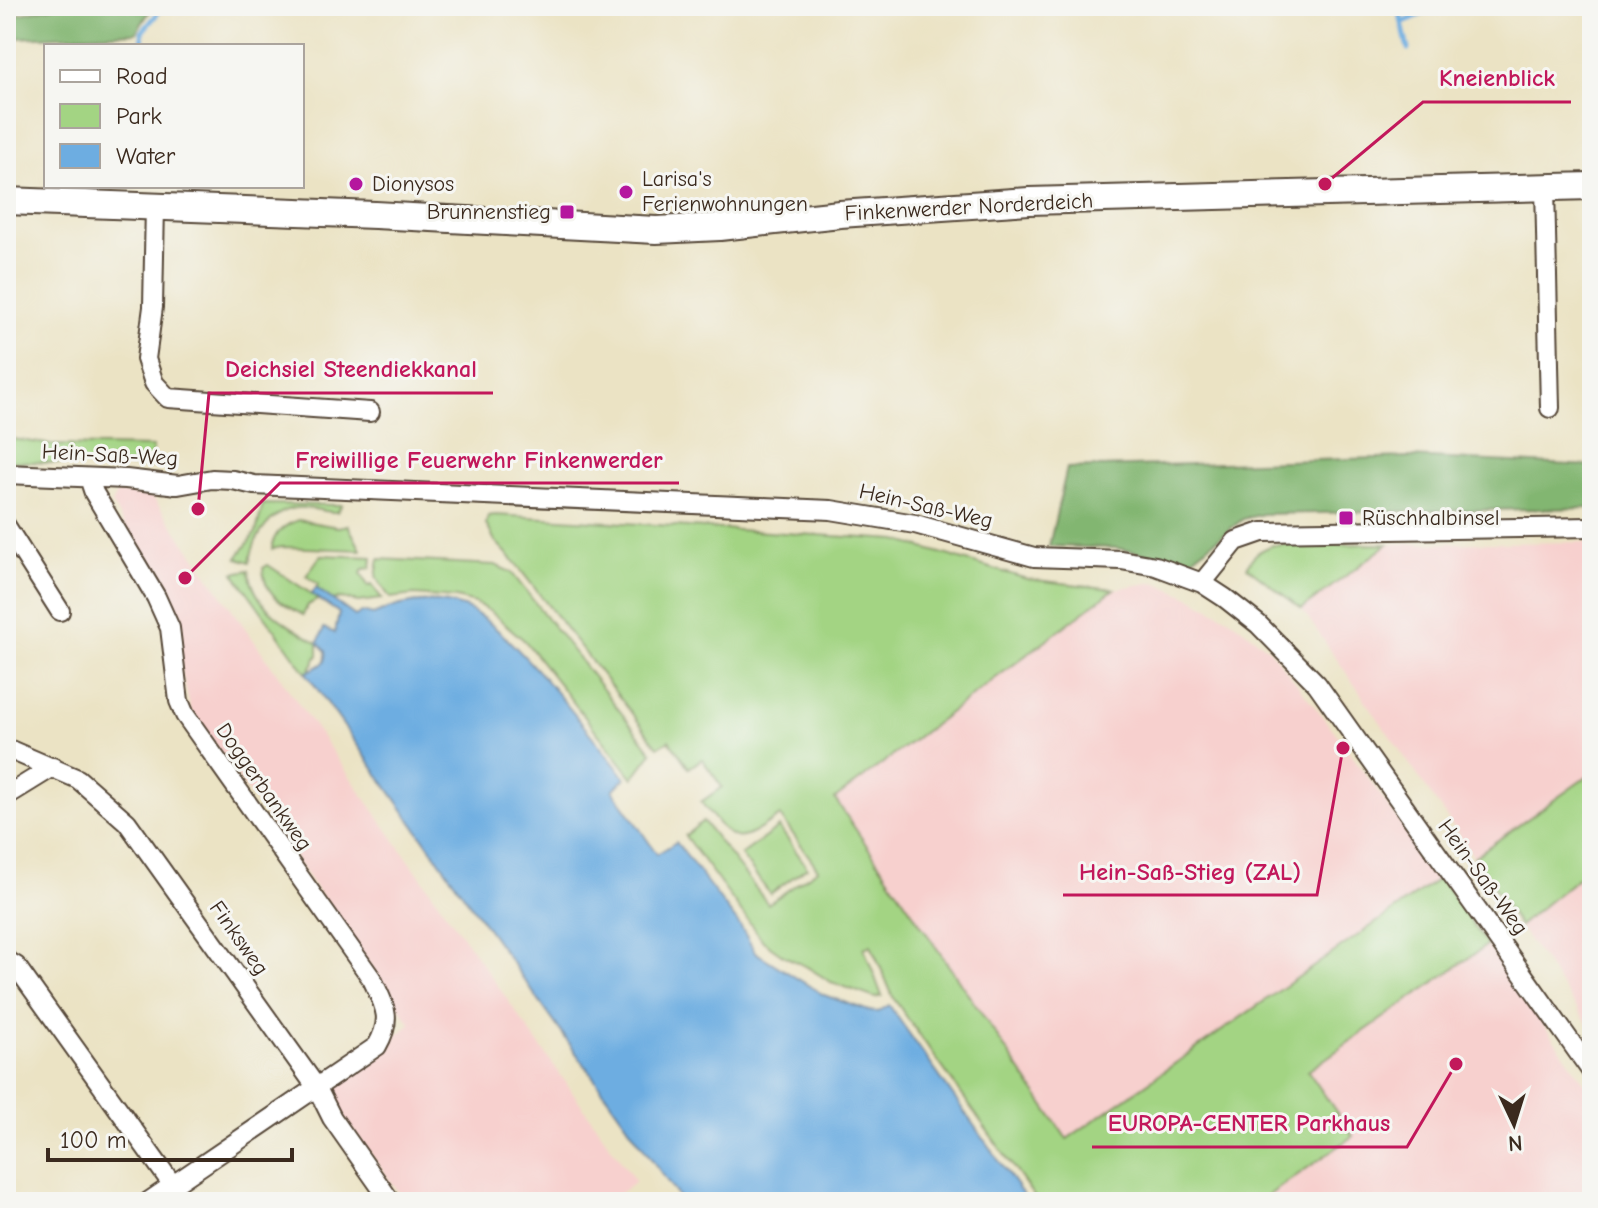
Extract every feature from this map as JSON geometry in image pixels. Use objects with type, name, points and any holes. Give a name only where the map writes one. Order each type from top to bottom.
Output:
[{"type":"street","name":"Finkenwerder Norderdeich","points":[[6,201],[155,205],[656,230],[1029,201],[1592,186]]},
{"type":"street","points":[[1545,187],[1550,408]]},
{"type":"street","points":[[155,205],[153,307],[146,350],[150,376],[161,392],[168,398],[370,412]]},
{"type":"street","name":"Hein-Saß-Weg","points":[[6,474],[178,485],[212,479],[254,485],[831,510],[915,524],[1034,557],[1121,560],[1175,572],[1202,583],[1258,624],[1317,684],[1592,1072]]},
{"type":"street","name":"Doggerbankweg","points":[[89,478],[94,493],[156,597],[170,628],[179,701],[185,715],[372,979],[387,1010],[386,1030],[377,1046],[148,1202]]},
{"type":"street","points":[[6,526],[60,611]]},
{"type":"street","points":[[1202,583],[1236,541],[1262,532],[1592,527]]},
{"type":"street","name":"Finksweg","points":[[6,748],[78,779],[127,822],[317,1088],[332,1118],[391,1202]]},
{"type":"street","points":[[6,796],[53,767]]},
{"type":"street","points":[[6,960],[16,966],[172,1184]]},
{"type":"shaded area","points":[[117,493],[152,496],[636,1182],[607,1202],[406,1202],[340,1113],[327,1087],[411,1024],[191,711],[163,593],[112,504]]},
{"type":"shaded area","points":[[1592,542],[1592,773],[1474,857],[1302,609],[1388,544]]},
{"type":"shaded area","points":[[1155,582],[1233,621],[1270,650],[1338,736],[1440,878],[1067,1139],[835,799],[1114,589]]},
{"type":"shaded area","points":[[1592,866],[1592,1030],[1519,926]]},
{"type":"shaded area","points":[[1487,945],[1592,1093],[1592,1202],[1259,1202],[1353,1136],[1307,1071]]},
{"type":"green space","points":[[56,6],[153,6],[136,33],[14,38],[11,16]]},
{"type":"green space","points":[[6,438],[53,445],[153,447],[152,467],[6,461]]},
{"type":"green space","points":[[1408,457],[1592,466],[1592,508],[1263,514],[1243,519],[1188,562],[1116,548],[1049,546],[1067,468]]},
{"type":"green space","points":[[263,504],[342,505],[337,512],[294,508],[284,512],[267,524],[256,542],[250,562],[237,558],[256,532]]},
{"type":"green space","points":[[488,516],[897,540],[1027,579],[1114,589],[835,799],[1067,1139],[1440,878],[1487,945],[1308,1071],[1353,1136],[1259,1202],[1038,1202],[894,999],[871,945],[864,948],[882,996],[875,998],[831,982],[763,941],[685,836],[703,821],[768,904],[818,869],[780,816],[744,837],[729,834],[722,827],[701,802],[722,787],[702,759],[689,768],[669,740],[658,747],[495,541],[486,524]]},
{"type":"green space","points":[[298,520],[338,527],[348,525],[361,550],[272,549],[274,538],[280,530]]},
{"type":"green space","points":[[1388,544],[1302,609],[1247,567],[1257,553],[1273,545]]},
{"type":"green space","points":[[321,555],[372,557],[371,568],[363,569],[361,573],[368,586],[372,585],[382,599],[358,602],[341,598],[333,600],[316,588],[318,584],[306,576]]},
{"type":"green space","points":[[379,559],[495,565],[511,572],[652,752],[633,778],[525,641],[491,612],[475,603],[456,598],[414,595],[390,598],[376,577]]},
{"type":"green space","points":[[268,565],[319,599],[308,605],[303,615],[281,602],[271,592],[264,577],[263,568]]},
{"type":"green space","points":[[249,570],[252,584],[265,605],[284,622],[318,643],[318,655],[308,672],[234,573]]},
{"type":"green space","points":[[1592,773],[1592,866],[1519,926],[1474,857]]},
{"type":"green space","points":[[779,827],[807,867],[770,894],[741,855]]},
{"type":"water","points":[[316,588],[355,616],[362,612],[373,615],[406,604],[440,602],[463,607],[502,634],[548,683],[625,778],[613,790],[657,854],[676,842],[741,927],[755,952],[824,995],[869,1011],[878,1012],[889,1005],[1028,1202],[682,1202],[306,673],[325,660],[326,651],[318,643],[324,628],[335,633],[339,613],[311,594]]},
{"type":"waterway","points":[[143,44],[142,32],[164,6]]},
{"type":"waterway","points":[[1398,6],[1408,49]]},
{"type":"waterway","points":[[1402,23],[1440,6]]},
{"type":"place","name":"Dionysos","points":[[356,184]]},
{"type":"place","name":"Kneienblick","points":[[1325,184]]},
{"type":"place","name":"Larisa's Ferienwohnungen","points":[[626,192]]},
{"type":"place","name":"Brunnenstieg","points":[[567,212]]},
{"type":"place","name":"Deichsiel Steendiekkanal","points":[[198,509]]},
{"type":"place","name":"Rüschhalbinsel","points":[[1346,518]]},
{"type":"place","name":"Freiwillige Feuerwehr Finkenwerder","points":[[185,578]]},
{"type":"place","name":"Hein-Saß-Stieg (ZAL)","points":[[1343,748]]},
{"type":"place","name":"EUROPA-CENTER Parkhaus","points":[[1456,1064]]}]
